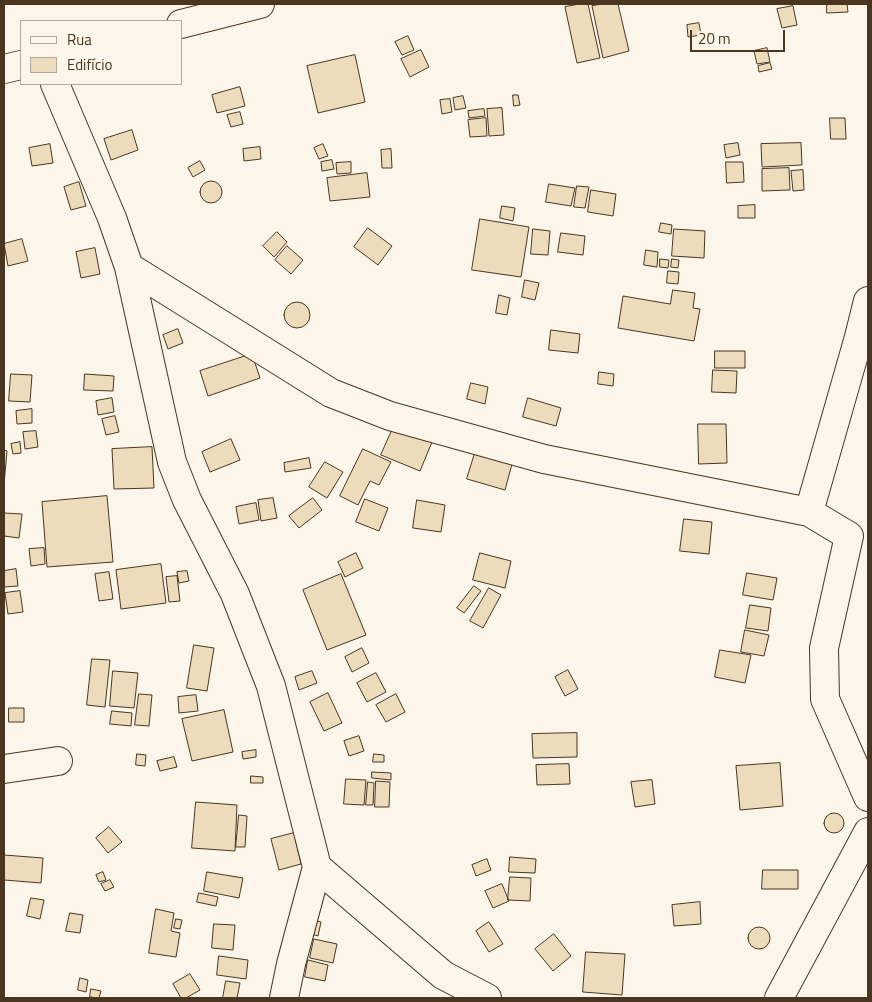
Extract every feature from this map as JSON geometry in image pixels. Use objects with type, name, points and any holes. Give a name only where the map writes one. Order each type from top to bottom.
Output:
[{"type":"street","points":[[182,24],[260,4]]},
{"type":"street","points":[[4,69],[20,65]]},
{"type":"street","points":[[55,85],[112,218],[129,268],[172,462],[187,500],[236,594],[271,686],[317,867],[291,964],[284,998]]},
{"type":"street","points":[[129,268],[331,394],[390,416],[544,459],[809,512],[858,542],[824,648],[825,698],[864,780]]},
{"type":"street","points":[[809,512],[868,301]]},
{"type":"street","points":[[4,769],[58,762]]},
{"type":"street","points":[[779,998],[868,832]]},
{"type":"street","points":[[317,867],[443,975],[487,998]]},
{"type":"building","points":[[588,4],[600,58],[577,63],[565,7]]},
{"type":"building","points":[[618,4],[629,51],[603,58],[592,6]]},
{"type":"building","points":[[827,4],[847,4],[848,12],[827,13]]},
{"type":"building","points":[[793,6],[797,25],[782,28],[777,9]]},
{"type":"building","points":[[699,23],[701,35],[688,37],[687,25]]},
{"type":"building","points":[[408,36],[414,50],[402,55],[395,42]]},
{"type":"building","points":[[767,48],[770,62],[757,64],[754,51]]},
{"type":"building","points":[[421,50],[429,67],[410,77],[401,59]]},
{"type":"building","points":[[355,55],[365,102],[318,113],[307,66]]},
{"type":"building","points":[[770,63],[772,69],[759,72],[758,66]]},
{"type":"building","points":[[240,87],[245,106],[217,113],[212,95]]},
{"type":"building","points":[[513,95],[518,95],[520,105],[514,106]]},
{"type":"building","points":[[463,96],[466,108],[455,110],[453,98]]},
{"type":"building","points":[[450,99],[452,112],[442,114],[440,100]]},
{"type":"building","points":[[502,108],[504,135],[489,136],[487,109]]},
{"type":"building","points":[[484,109],[485,116],[469,118],[468,111]]},
{"type":"building","points":[[240,112],[243,124],[231,127],[227,115]]},
{"type":"building","points":[[486,118],[487,136],[470,137],[468,120]]},
{"type":"building","points":[[830,118],[845,118],[846,139],[831,139]]},
{"type":"building","points":[[132,130],[138,150],[111,160],[104,139]]},
{"type":"building","points":[[738,143],[740,155],[726,158],[724,145]]},
{"type":"building","points":[[801,143],[802,165],[762,167],[761,144]]},
{"type":"building","points":[[50,144],[53,163],[32,166],[29,148]]},
{"type":"building","points":[[323,144],[328,156],[319,159],[314,148]]},
{"type":"building","points":[[260,147],[261,159],[244,161],[243,149]]},
{"type":"building","points":[[391,149],[392,168],[382,168],[381,150]]},
{"type":"building","points":[[332,160],[334,169],[322,171],[321,162]]},
{"type":"building","points":[[200,161],[205,170],[193,177],[188,168]]},
{"type":"building","points":[[351,162],[351,173],[337,174],[336,163]]},
{"type":"building","points":[[726,162],[743,162],[744,182],[727,183]]},
{"type":"building","points":[[789,168],[790,190],[762,191],[762,169]]},
{"type":"building","points":[[803,170],[804,190],[793,191],[791,171]]},
{"type":"building","points":[[367,173],[370,197],[330,201],[327,178]]},
{"type":"building","points":[[211,181],[221,188],[222,192],[215,202],[211,203],[201,196],[200,192],[207,182]]},
{"type":"building","points":[[79,182],[86,206],[71,210],[64,187]]},
{"type":"building","points":[[549,184],[575,188],[571,206],[546,202]]},
{"type":"building","points":[[577,186],[589,187],[585,208],[574,207]]},
{"type":"building","points":[[591,190],[616,194],[613,216],[588,212]]},
{"type":"building","points":[[755,205],[755,218],[738,218],[738,206]]},
{"type":"building","points":[[502,206],[515,208],[513,221],[500,218]]},
{"type":"building","points":[[480,219],[529,227],[521,277],[472,270]]},
{"type":"building","points":[[661,223],[672,225],[671,234],[659,232]]},
{"type":"building","points":[[368,228],[392,246],[378,265],[354,247]]},
{"type":"building","points":[[533,229],[550,231],[548,255],[531,254]]},
{"type":"building","points":[[674,229],[705,231],[704,258],[672,256]]},
{"type":"building","points":[[277,232],[287,242],[274,257],[263,246]]},
{"type":"building","points":[[561,233],[585,236],[583,255],[558,252]]},
{"type":"building","points":[[22,239],[28,261],[8,266],[4,244]]},
{"type":"building","points":[[287,246],[303,260],[291,274],[275,260]]},
{"type":"building","points":[[95,248],[100,274],[81,278],[76,252]]},
{"type":"building","points":[[646,250],[658,252],[657,267],[644,265]]},
{"type":"building","points":[[660,259],[669,260],[668,268],[660,267]]},
{"type":"building","points":[[672,259],[679,260],[678,268],[671,267]]},
{"type":"building","points":[[668,271],[679,272],[678,284],[667,283]]},
{"type":"building","points":[[525,280],[539,283],[535,300],[522,297]]},
{"type":"building","points":[[673,290],[695,293],[693,308],[700,309],[694,341],[618,328],[623,296],[670,304]]},
{"type":"building","points":[[499,295],[510,298],[507,315],[496,313]]},
{"type":"building","points":[[297,302],[306,306],[310,315],[306,324],[297,328],[288,324],[284,315],[288,306]]},
{"type":"building","points":[[178,329],[183,343],[168,349],[163,335]]},
{"type":"building","points":[[551,330],[580,334],[578,353],[549,350]]},
{"type":"building","points":[[715,351],[745,351],[745,368],[715,368]]},
{"type":"building","points":[[252,354],[260,378],[208,396],[200,371]]},
{"type":"building","points":[[713,370],[737,371],[736,393],[712,392]]},
{"type":"building","points":[[599,372],[614,374],[613,386],[598,384]]},
{"type":"building","points":[[11,374],[32,375],[30,402],[9,401]]},
{"type":"building","points":[[85,374],[114,376],[113,391],[84,390]]},
{"type":"building","points":[[471,383],[488,387],[485,404],[467,399]]},
{"type":"building","points":[[112,398],[114,412],[98,415],[96,401]]},
{"type":"building","points":[[528,398],[561,408],[556,426],[523,417]]},
{"type":"building","points":[[32,409],[32,423],[17,424],[16,411]]},
{"type":"building","points":[[115,416],[119,432],[106,435],[102,419]]},
{"type":"building","points":[[698,424],[726,424],[727,463],[699,464]]},
{"type":"building","points":[[394,426],[432,442],[420,471],[381,455]]},
{"type":"building","points":[[36,431],[38,447],[25,449],[23,432]]},
{"type":"building","points":[[231,439],[240,460],[210,472],[202,452]]},
{"type":"building","points":[[20,442],[21,453],[13,454],[11,444]]},
{"type":"building","points":[[152,447],[154,488],[114,489],[112,449]]},
{"type":"building","points":[[363,449],[391,462],[379,485],[370,481],[358,505],[340,496]]},
{"type":"building","points":[[4,450],[7,451],[4,485]]},
{"type":"building","points":[[475,453],[512,464],[505,490],[467,479]]},
{"type":"building","points":[[309,458],[311,468],[285,472],[284,463]]},
{"type":"building","points":[[325,462],[343,472],[327,498],[309,487]]},
{"type":"building","points":[[107,496],[113,562],[47,567],[42,502]]},
{"type":"building","points":[[273,498],[277,518],[261,521],[258,500]]},
{"type":"building","points":[[313,498],[322,510],[299,528],[289,516]]},
{"type":"building","points":[[365,499],[388,508],[379,531],[356,522]]},
{"type":"building","points":[[417,500],[445,505],[441,532],[413,528]]},
{"type":"building","points":[[256,503],[259,520],[239,524],[236,507]]},
{"type":"building","points":[[4,513],[22,514],[19,538],[4,536]]},
{"type":"building","points":[[684,519],[712,522],[709,554],[680,551]]},
{"type":"building","points":[[44,548],[45,564],[31,566],[29,549]]},
{"type":"building","points":[[356,553],[363,568],[345,577],[338,562]]},
{"type":"building","points":[[480,553],[511,561],[505,588],[473,580]]},
{"type":"building","points":[[161,564],[166,603],[121,609],[116,570]]},
{"type":"building","points":[[16,569],[18,586],[4,587],[4,571]]},
{"type":"building","points":[[187,571],[189,581],[179,583],[177,572]]},
{"type":"building","points":[[109,572],[113,599],[99,601],[95,574]]},
{"type":"building","points":[[747,573],[777,578],[773,600],[743,595]]},
{"type":"building","points":[[341,574],[366,635],[327,650],[303,590]]},
{"type":"building","points":[[177,576],[180,601],[169,602],[166,577]]},
{"type":"building","points":[[474,586],[481,591],[464,613],[457,608]]},
{"type":"building","points":[[489,588],[501,595],[483,628],[470,621]]},
{"type":"building","points":[[20,591],[23,612],[8,614],[5,593]]},
{"type":"building","points":[[750,605],[771,608],[768,631],[746,628]]},
{"type":"building","points":[[745,630],[769,635],[764,656],[741,652]]},
{"type":"building","points":[[194,645],[214,648],[207,691],[187,688]]},
{"type":"building","points":[[362,648],[369,663],[352,672],[345,657]]},
{"type":"building","points":[[720,650],[751,655],[745,683],[715,677]]},
{"type":"building","points":[[92,659],[110,660],[105,707],[87,705]]},
{"type":"building","points":[[568,670],[578,689],[565,696],[555,677]]},
{"type":"building","points":[[113,671],[138,673],[134,708],[110,706]]},
{"type":"building","points":[[312,671],[317,683],[299,690],[295,677]]},
{"type":"building","points":[[376,673],[386,692],[367,702],[357,683]]},
{"type":"building","points":[[328,693],[342,723],[324,731],[310,702]]},
{"type":"building","points":[[139,694],[152,695],[149,726],[135,725]]},
{"type":"building","points":[[396,694],[405,712],[386,722],[376,705]]},
{"type":"building","points":[[196,695],[198,711],[179,713],[178,697]]},
{"type":"building","points":[[9,708],[24,708],[24,722],[9,722]]},
{"type":"building","points":[[224,710],[233,752],[192,761],[182,719]]},
{"type":"building","points":[[112,711],[132,713],[131,726],[110,724]]},
{"type":"building","points":[[577,733],[577,757],[533,758],[532,734]]},
{"type":"building","points":[[359,736],[364,751],[349,756],[344,741]]},
{"type":"building","points":[[256,750],[256,757],[243,759],[242,752]]},
{"type":"building","points":[[137,754],[146,755],[145,766],[136,765]]},
{"type":"building","points":[[374,754],[384,755],[384,762],[373,762]]},
{"type":"building","points":[[174,757],[177,767],[160,771],[157,761]]},
{"type":"building","points":[[780,763],[783,806],[740,810],[736,766]]},
{"type":"building","points":[[569,764],[570,784],[537,785],[536,765]]},
{"type":"building","points":[[372,772],[391,773],[391,780],[372,778]]},
{"type":"building","points":[[251,776],[263,777],[263,783],[251,783]]},
{"type":"building","points":[[346,779],[366,780],[364,805],[344,804]]},
{"type":"building","points":[[652,780],[655,804],[635,807],[631,782]]},
{"type":"building","points":[[376,781],[390,782],[389,807],[375,807]]},
{"type":"building","points":[[368,782],[374,783],[373,805],[366,805]]},
{"type":"building","points":[[196,802],[237,805],[235,851],[192,848]]},
{"type":"building","points":[[834,813],[841,816],[844,823],[841,830],[834,833],[827,830],[824,823],[827,816]]},
{"type":"building","points":[[239,815],[247,816],[245,847],[236,847]]},
{"type":"building","points":[[109,827],[122,842],[108,853],[96,838]]},
{"type":"building","points":[[294,833],[301,864],[279,870],[271,839]]},
{"type":"building","points":[[4,855],[43,858],[41,883],[4,880]]},
{"type":"building","points":[[510,857],[536,859],[535,873],[509,872]]},
{"type":"building","points":[[487,859],[491,870],[476,876],[472,865]]},
{"type":"building","points":[[763,870],[798,870],[798,889],[762,889]]},
{"type":"building","points":[[103,872],[106,880],[99,882],[96,875]]},
{"type":"building","points":[[207,872],[243,878],[239,898],[204,891]]},
{"type":"building","points":[[510,877],[531,878],[530,901],[508,900]]},
{"type":"building","points":[[110,880],[114,887],[105,891],[101,884]]},
{"type":"building","points":[[502,884],[509,901],[493,908],[485,891]]},
{"type":"building","points":[[199,893],[218,897],[216,906],[197,902]]},
{"type":"building","points":[[31,898],[44,900],[40,919],[27,916]]},
{"type":"building","points":[[700,902],[701,924],[674,926],[672,905]]},
{"type":"building","points":[[156,909],[174,913],[171,931],[180,933],[176,957],[149,953]]},
{"type":"building","points":[[70,913],[83,915],[80,933],[66,931]]},
{"type":"building","points":[[176,919],[182,920],[180,929],[174,928]]},
{"type":"building","points":[[314,920],[321,922],[318,936],[311,934]]},
{"type":"building","points":[[489,922],[503,944],[489,952],[476,931]]},
{"type":"building","points":[[214,924],[235,925],[233,950],[212,948]]},
{"type":"building","points":[[759,927],[767,930],[770,938],[767,946],[759,949],[751,946],[748,938],[751,930]]},
{"type":"building","points":[[554,934],[571,956],[553,971],[535,949]]},
{"type":"building","points":[[314,939],[337,944],[333,963],[310,958]]},
{"type":"building","points":[[586,952],[625,954],[622,995],[583,992]]},
{"type":"building","points":[[219,956],[248,960],[246,979],[217,975]]},
{"type":"building","points":[[308,960],[328,965],[325,981],[305,977]]},
{"type":"building","points":[[190,974],[200,990],[186,998],[181,998],[173,984]]},
{"type":"building","points":[[80,978],[88,980],[86,992],[78,990]]},
{"type":"building","points":[[226,981],[240,983],[237,998],[223,998]]},
{"type":"building","points":[[91,989],[101,991],[99,998],[90,997]]}]
